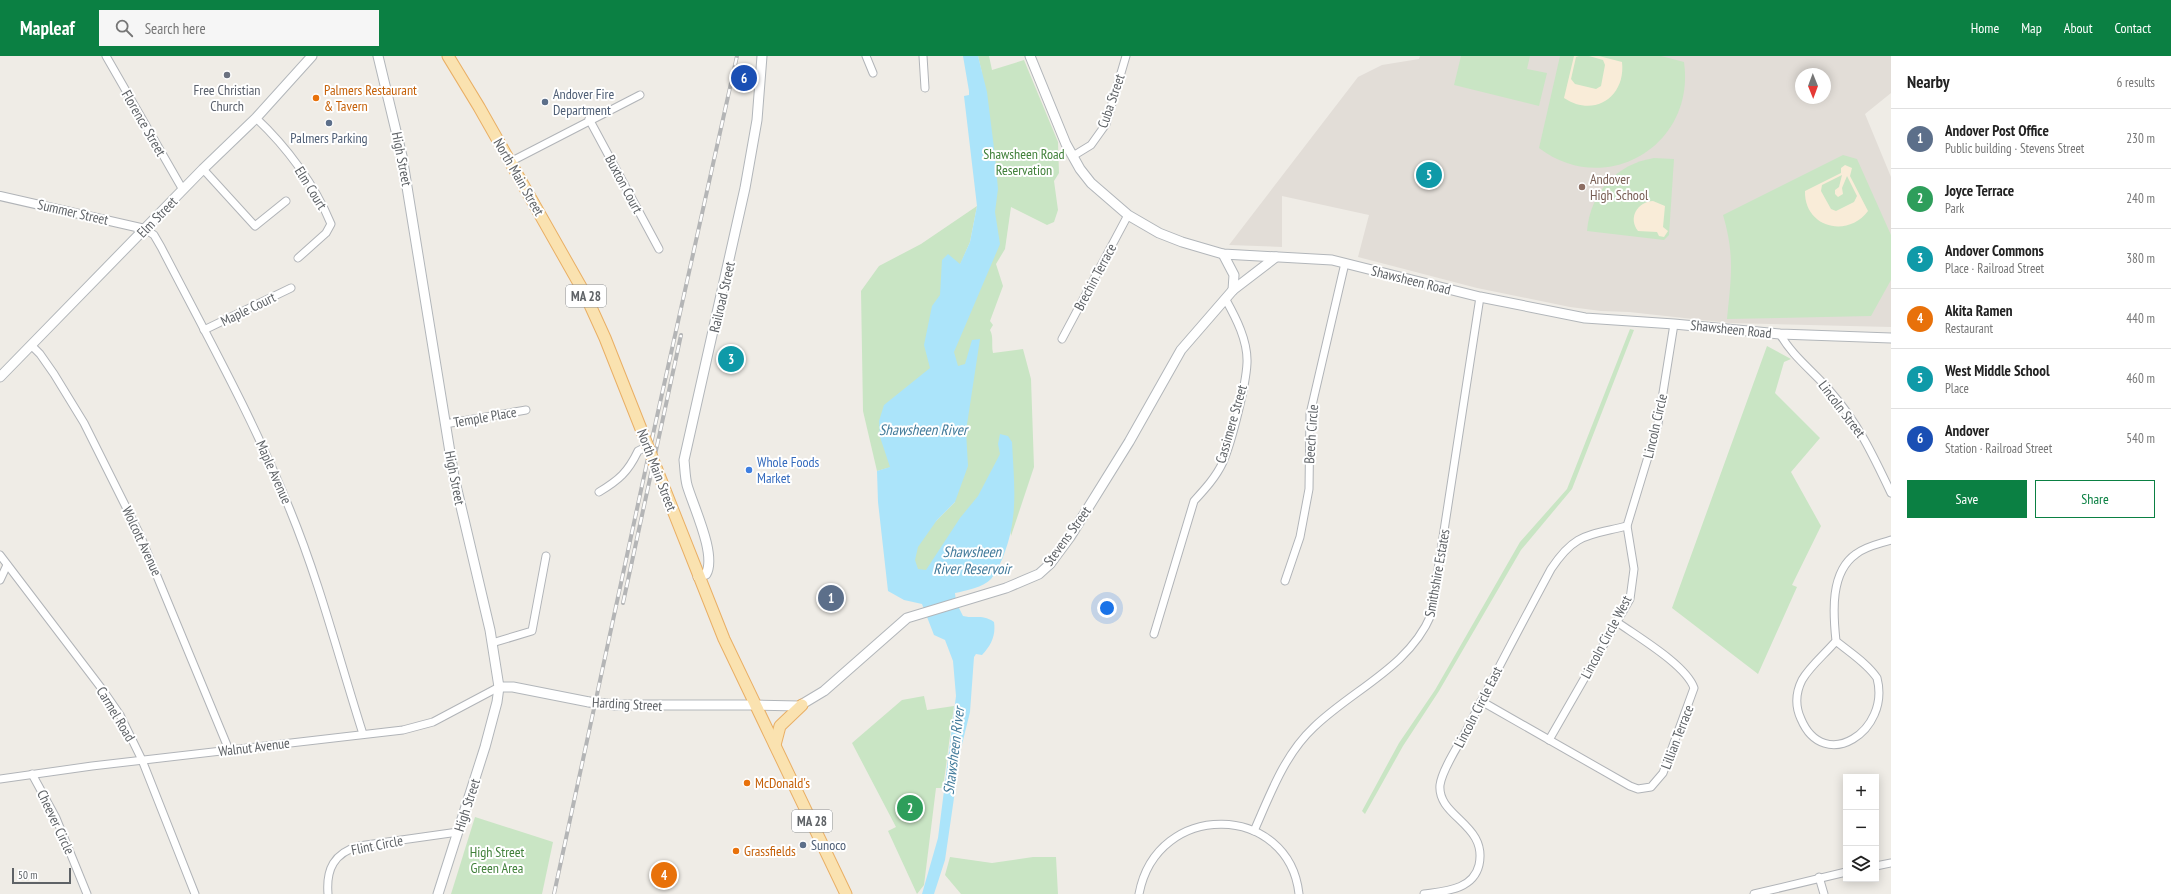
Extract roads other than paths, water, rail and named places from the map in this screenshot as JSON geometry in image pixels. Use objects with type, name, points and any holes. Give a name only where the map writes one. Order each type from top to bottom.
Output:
[{"type":"main road","name":"Elm Street","points":[[0,377],[203,169],[256,118],[312,56]]},
{"type":"main road","name":"High Street","points":[[378,56],[403,162],[444,424],[464,525],[492,643],[500,687],[498,702],[485,748],[438,894]]},
{"type":"main road","name":"North Main Street","points":[[448,56],[588,300],[724,640],[776,745],[846,894]]},
{"type":"main road","name":"Railroad Street","points":[[698,577],[706,574],[709,561],[706,540],[687,485],[684,460],[746,188],[757,120],[762,56]]},
{"type":"main road","name":"Shawsheen Road","points":[[1030,56],[1072,156],[1091,183],[1128,215],[1159,233],[1223,254],[1320,259],[1345,263],[1480,297],[1572,316],[1780,334],[1891,338]]},
{"type":"main road","points":[[1223,254],[1234,275],[1233,290]]},
{"type":"main road","name":"Stevens Street","points":[[802,705],[824,691],[907,618],[957,601],[1022,582],[1034,577],[1050,564],[1070,537],[1129,442],[1181,350],[1226,300],[1233,290],[1276,257]]},
{"type":"main road","name":"Harding Street","points":[[500,687],[513,687],[589,702],[615,705],[756,704]]},
{"type":"main road","points":[[756,704],[802,705]]},
{"type":"main road","points":[[776,745],[780,726],[802,705]]},
{"type":"street","name":"Florence Street","points":[[106,56],[183,190]]},
{"type":"street","points":[[866,56],[873,73]]},
{"type":"street","points":[[923,56],[925,88]]},
{"type":"street","name":"Cuba Street","points":[[1072,156],[1091,145],[1106,124],[1126,56]]},
{"type":"street","points":[[510,162],[589,119],[640,95]]},
{"type":"street","name":"Elm Court","points":[[256,118],[282,145],[323,204],[331,224],[326,233],[298,258]]},
{"type":"street","name":"Buxton Court","points":[[589,119],[659,249]]},
{"type":"street","points":[[203,169],[255,226],[286,201]]},
{"type":"street","name":"Summer Street","points":[[0,196],[145,229]]},
{"type":"street","name":"Brechin Terrace","points":[[1062,339],[1128,215]]},
{"type":"street","name":"Maple Avenue","points":[[145,229],[154,235],[161,247],[262,444],[296,523],[324,604],[363,734]]},
{"type":"street","name":"Beech Circle","points":[[1286,581],[1300,537],[1308,489],[1310,414],[1345,263]]},
{"type":"street","name":"Maple Court","points":[[204,330],[291,288]]},
{"type":"street","name":"Smithshire Estates","points":[[1254,831],[1278,776],[1293,751],[1313,727],[1384,672],[1418,638],[1428,624],[1434,606],[1480,297]]},
{"type":"street","name":"Cassimere Street","points":[[1154,634],[1194,501],[1208,487],[1223,462],[1241,394],[1247,363],[1245,344],[1237,318],[1226,300]]},
{"type":"street","name":"Lincoln Circle","points":[[1627,526],[1658,424],[1674,324]]},
{"type":"street","name":"Lincoln Street","points":[[1780,334],[1786,346],[1831,392],[1853,420],[1871,450],[1891,493]]},
{"type":"street","name":"Wolcott Avenue","points":[[31,346],[40,354],[54,374],[84,423],[140,535],[229,750]]},
{"type":"street","name":"Temple Place","points":[[444,424],[526,410]]},
{"type":"street","points":[[599,492],[619,480],[630,467],[638,451],[646,443]]},
{"type":"street","name":"Lincoln Circle West","points":[[1549,740],[1630,600],[1633,576],[1627,526]]},
{"type":"street","name":"Lincoln Circle East","points":[[1424,894],[1445,891],[1464,885],[1470,881],[1478,870],[1480,856],[1477,838],[1446,804],[1440,788],[1442,778],[1551,569],[1564,550],[1584,536],[1627,526]]},
{"type":"street","points":[[1836,641],[1802,680],[1799,688],[1797,706],[1802,722],[1814,736],[1829,743],[1847,744],[1863,738],[1876,726],[1883,710],[1883,697],[1876,677],[1836,641],[1834,608],[1839,578],[1843,568],[1856,554],[1866,548],[1891,540]]},
{"type":"street","name":"Carmel Road","points":[[0,555],[120,715],[142,760],[195,894]]},
{"type":"street","points":[[492,643],[532,631],[546,556]]},
{"type":"street","points":[[0,580],[7,565]]},
{"type":"street","name":"Lillian Terrace","points":[[1481,701],[1638,789],[1651,787],[1663,773],[1694,688],[1691,679],[1679,667],[1618,622]]},
{"type":"street","name":"Walnut Avenue","points":[[0,779],[142,760],[403,730],[426,725],[500,687]]},
{"type":"street","name":"Cheever Circle","points":[[32,774],[56,818],[88,894]]},
{"type":"street","points":[[1139,894],[1142,881],[1152,859],[1165,844],[1180,833],[1192,828],[1217,824],[1230,824],[1254,831],[1275,846],[1283,855],[1296,877],[1299,894]]},
{"type":"street","name":"Flint Circle","points":[[328,894],[331,869],[341,854],[348,849],[359,846],[458,832]]},
{"type":"street","points":[[1879,865],[1891,863]]},
{"type":"street","points":[[1754,894],[1819,877],[1843,873]]},
{"type":"street","points":[[1819,877],[1824,894]]},
{"type":"water","name":"Shawsheen River","points":[[963,56],[978,56],[987,92],[998,189],[995,212],[1000,244],[954,352],[958,366],[965,364],[972,340],[980,339],[966,431],[968,466],[955,502],[937,520],[918,547],[915,560],[918,569],[926,570],[960,518],[978,496],[1000,454],[998,444],[1000,434],[1008,436],[1012,442],[1014,500],[1008,542],[995,574],[988,582],[984,584],[955,593],[956,602],[963,616],[982,617],[994,622],[994,632],[990,644],[982,655],[976,654],[974,657],[970,712],[954,777],[955,791],[945,860],[934,894],[922,894],[938,838],[956,696],[953,661],[945,640],[934,635],[922,604],[904,600],[888,591],[878,502],[877,471],[890,467],[880,437],[879,421],[884,405],[930,368],[924,345],[932,306],[940,295],[942,260],[948,254],[960,264],[970,242],[977,206],[964,96],[969,95],[969,91]]},
{"type":"railway","points":[[554,894],[654,430],[737,56]]},
{"type":"railway","points":[[623,603],[681,335]]},
{"type":"place","name":"Free Christian Church","points":[[227,75]]},
{"type":"place","name":"Andover","points":[[744,78]]},
{"type":"place","name":"Palmers Restaurant & Tavern","points":[[316,98]]},
{"type":"place","name":"Andover Fire Department","points":[[545,102]]},
{"type":"place","name":"Palmers Parking","points":[[329,123]]},
{"type":"place","name":"West Middle School","points":[[1429,175]]},
{"type":"place","name":"Andover High School","points":[[1582,187]]},
{"type":"place","name":"Andover Commons","points":[[731,359]]},
{"type":"place","name":"Whole Foods Market","points":[[749,470]]},
{"type":"place","name":"Andover Post Office","points":[[831,598]]},
{"type":"place","name":"McDonald's","points":[[747,783]]},
{"type":"place","name":"Joyce Terrace","points":[[910,808]]},
{"type":"place","name":"Sunoco","points":[[803,845]]},
{"type":"place","name":"Grassfields","points":[[736,851]]},
{"type":"place","name":"Akita Ramen","points":[[664,875]]},
{"type":"park label","name":"Shawsheen Road Reservation","points":[[1024,162]]},
{"type":"park label","name":"High Street Green Area","points":[[497,860]]},
{"type":"water label","name":"Shawsheen River Reservoir","points":[[972,560]]}]
